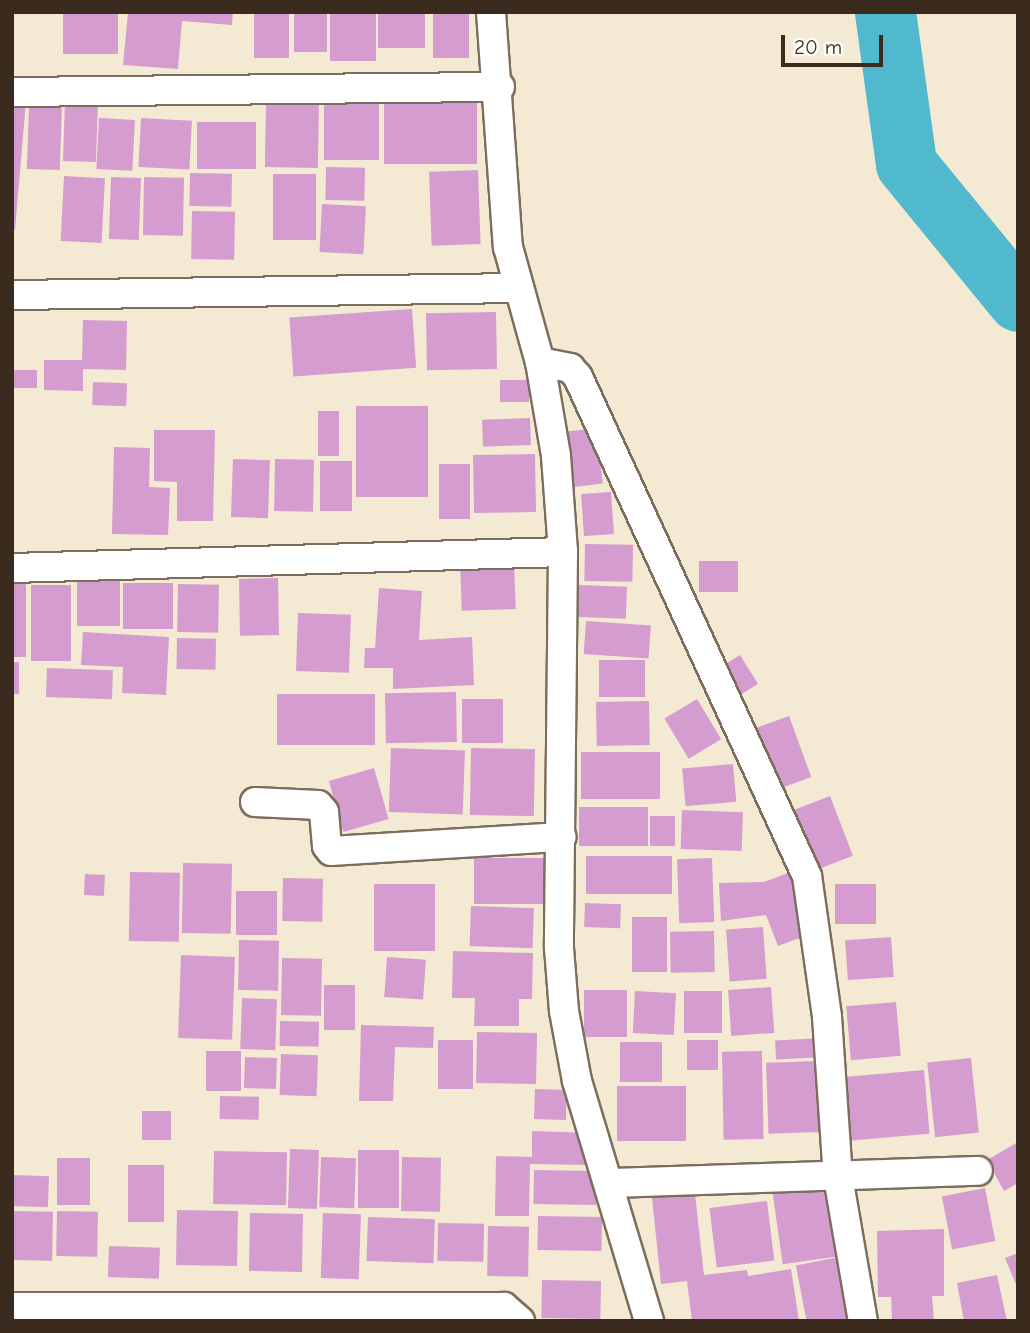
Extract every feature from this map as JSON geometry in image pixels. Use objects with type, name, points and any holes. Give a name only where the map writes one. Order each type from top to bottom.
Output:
[{"type":"street","points":[[491,12],[500,87],[503,203],[519,288],[540,362],[556,456],[563,552],[559,948],[564,1011],[577,1081],[611,1184],[649,1321]]},
{"type":"street","points":[[12,92],[500,87]]},
{"type":"street","points":[[12,295],[519,288]]},
{"type":"street","points":[[540,362],[570,368],[578,377],[807,876],[827,1017],[838,1177],[863,1321]]},
{"type":"street","points":[[12,568],[563,552]]},
{"type":"street","points":[[255,802],[318,805],[324,812],[327,846],[331,851],[562,837]]},
{"type":"street","points":[[611,1184],[978,1171]]},
{"type":"street","points":[[12,1307],[504,1307],[520,1321]]},
{"type":"building","points":[[63,12],[118,12],[118,54],[63,54]]},
{"type":"building","points":[[128,12],[233,12],[232,25],[182,21],[178,69],[123,65]]},
{"type":"building","points":[[254,12],[289,12],[289,58],[254,58]]},
{"type":"building","points":[[294,12],[327,12],[327,52],[294,52]]},
{"type":"building","points":[[330,12],[376,12],[376,61],[330,61]]},
{"type":"building","points":[[378,12],[425,12],[425,48],[378,48]]},
{"type":"building","points":[[433,12],[469,12],[469,58],[433,58]]},
{"type":"building","points":[[384,93],[477,93],[477,164],[384,164]]},
{"type":"building","points":[[12,100],[26,101],[15,230],[12,230]]},
{"type":"building","points":[[65,101],[98,102],[96,162],[63,161]]},
{"type":"building","points":[[266,102],[319,103],[318,168],[265,167]]},
{"type":"building","points":[[324,102],[379,102],[379,160],[324,160]]},
{"type":"building","points":[[29,107],[62,108],[60,170],[27,169]]},
{"type":"building","points":[[99,118],[135,120],[132,171],[96,169]]},
{"type":"building","points":[[141,118],[192,121],[189,170],[138,167]]},
{"type":"building","points":[[197,122],[256,122],[256,169],[197,169]]},
{"type":"building","points":[[326,167],[365,168],[364,201],[325,200]]},
{"type":"building","points":[[478,170],[481,244],[432,246],[429,172]]},
{"type":"building","points":[[190,173],[232,174],[231,207],[189,206]]},
{"type":"building","points":[[273,174],[316,174],[316,240],[273,240]]},
{"type":"building","points":[[64,176],[105,178],[102,243],[61,241]]},
{"type":"building","points":[[111,177],[141,178],[139,240],[109,239]]},
{"type":"building","points":[[144,177],[184,178],[183,236],[143,235]]},
{"type":"building","points":[[322,204],[366,206],[363,254],[319,252]]},
{"type":"building","points":[[192,211],[235,212],[234,260],[191,259]]},
{"type":"building","points":[[412,309],[416,368],[293,376],[289,318]]},
{"type":"building","points":[[496,312],[497,369],[427,370],[426,313]]},
{"type":"building","points":[[83,320],[127,321],[126,370],[83,369],[83,391],[44,390],[44,360],[82,360]]},
{"type":"building","points":[[12,370],[37,370],[37,388],[12,388]]},
{"type":"building","points":[[500,380],[529,380],[529,402],[500,402]]},
{"type":"building","points":[[93,382],[127,383],[126,406],[92,405]]},
{"type":"building","points":[[356,406],[428,406],[428,497],[356,497]]},
{"type":"building","points":[[318,411],[339,411],[339,456],[318,456]]},
{"type":"building","points":[[530,418],[531,445],[483,447],[482,420]]},
{"type":"building","points":[[596,428],[603,484],[570,488],[563,432]]},
{"type":"building","points":[[154,430],[215,430],[213,521],[177,521],[177,482],[154,481]]},
{"type":"building","points":[[114,447],[150,448],[149,487],[170,488],[168,535],[112,534]]},
{"type":"building","points":[[535,454],[536,512],[474,513],[473,455]]},
{"type":"building","points":[[233,459],[270,460],[268,518],[231,517]]},
{"type":"building","points":[[275,459],[314,460],[313,512],[274,511]]},
{"type":"building","points":[[320,461],[352,461],[352,511],[320,511]]},
{"type":"building","points":[[439,464],[470,464],[470,519],[439,519]]},
{"type":"building","points":[[611,492],[614,534],[584,536],[581,494]]},
{"type":"building","points":[[585,544],[633,545],[632,582],[584,581]]},
{"type":"building","points":[[514,560],[516,609],[462,611],[460,562]]},
{"type":"building","points":[[699,561],[738,561],[738,592],[699,592]]},
{"type":"building","points":[[278,578],[279,635],[240,636],[239,579]]},
{"type":"building","points":[[77,580],[120,580],[120,626],[77,626]]},
{"type":"building","points":[[12,581],[26,581],[26,657],[12,657]]},
{"type":"building","points":[[123,583],[173,583],[173,629],[123,629]]},
{"type":"building","points":[[178,584],[219,585],[218,633],[177,632]]},
{"type":"building","points":[[31,585],[71,585],[71,661],[31,661]]},
{"type":"building","points":[[579,585],[627,587],[626,619],[578,617]]},
{"type":"building","points":[[379,588],[422,591],[419,640],[472,637],[474,685],[393,689],[393,668],[364,668],[365,648],[375,648]]},
{"type":"building","points":[[298,613],[351,615],[349,673],[296,671]]},
{"type":"building","points":[[586,621],[651,626],[649,658],[584,654]]},
{"type":"building","points":[[83,632],[169,637],[166,695],[122,693],[123,667],[81,665]]},
{"type":"building","points":[[177,638],[216,639],[215,670],[176,669]]},
{"type":"building","points":[[740,655],[758,684],[735,698],[717,669]]},
{"type":"building","points":[[599,660],[645,660],[645,697],[599,697]]},
{"type":"building","points":[[12,662],[19,662],[19,694],[12,694]]},
{"type":"building","points":[[47,668],[113,670],[112,699],[46,697]]},
{"type":"building","points":[[456,692],[457,742],[386,743],[385,693]]},
{"type":"building","points":[[277,694],[375,694],[375,745],[277,745]]},
{"type":"building","points":[[462,699],[503,699],[503,743],[462,743]]},
{"type":"building","points":[[697,699],[721,739],[689,759],[664,719]]},
{"type":"building","points":[[649,701],[650,745],[597,746],[596,702]]},
{"type":"building","points":[[789,716],[811,777],[770,792],[748,731]]},
{"type":"building","points":[[391,748],[465,751],[463,815],[389,812]]},
{"type":"building","points":[[471,748],[535,749],[534,816],[470,815]]},
{"type":"building","points":[[581,752],[660,752],[660,799],[581,799]]},
{"type":"building","points":[[733,764],[736,802],[686,806],[682,768]]},
{"type":"building","points":[[374,768],[389,819],[343,832],[329,781]]},
{"type":"building","points":[[830,796],[853,856],[813,871],[790,811]]},
{"type":"building","points":[[579,807],[648,807],[648,846],[579,846]]},
{"type":"building","points":[[682,810],[743,812],[742,851],[681,849]]},
{"type":"building","points":[[650,816],[675,816],[675,846],[650,846]]},
{"type":"building","points":[[586,856],[672,856],[672,894],[586,894]]},
{"type":"building","points":[[474,858],[546,858],[546,904],[474,904]]},
{"type":"building","points":[[712,858],[714,922],[679,923],[677,859]]},
{"type":"building","points":[[183,863],[232,864],[231,934],[182,933]]},
{"type":"building","points":[[796,870],[818,931],[778,946],[766,915],[721,921],[719,883],[764,882]]},
{"type":"building","points":[[130,872],[180,873],[179,942],[129,941]]},
{"type":"building","points":[[85,874],[105,875],[104,896],[84,895]]},
{"type":"building","points":[[283,878],[323,879],[322,922],[282,921]]},
{"type":"building","points":[[374,884],[435,884],[435,951],[374,951]]},
{"type":"building","points":[[835,884],[876,884],[876,924],[835,924]]},
{"type":"building","points":[[236,891],[277,891],[277,935],[236,935]]},
{"type":"building","points":[[585,903],[621,904],[620,928],[584,927]]},
{"type":"building","points":[[471,906],[534,908],[533,948],[470,946]]},
{"type":"building","points":[[632,917],[667,917],[667,972],[632,972]]},
{"type":"building","points":[[763,927],[767,979],[730,981],[726,930]]},
{"type":"building","points":[[714,931],[715,972],[671,973],[670,932]]},
{"type":"building","points":[[891,937],[894,977],[848,980],[845,940]]},
{"type":"building","points":[[239,940],[279,941],[278,991],[238,990]]},
{"type":"building","points":[[453,951],[533,953],[532,999],[519,999],[519,1026],[474,1026],[475,998],[452,998]]},
{"type":"building","points":[[181,955],[235,957],[232,1040],[178,1038]]},
{"type":"building","points":[[387,957],[426,960],[423,1000],[384,997]]},
{"type":"building","points":[[282,958],[322,959],[321,1016],[281,1015]]},
{"type":"building","points":[[324,985],[355,985],[355,1030],[324,1030]]},
{"type":"building","points":[[771,987],[774,1033],[731,1036],[728,990]]},
{"type":"building","points":[[584,990],[627,990],[627,1037],[584,1037]]},
{"type":"building","points":[[635,991],[676,993],[674,1035],[633,1033]]},
{"type":"building","points":[[684,991],[722,991],[722,1033],[684,1033]]},
{"type":"building","points":[[242,998],[277,999],[275,1050],[240,1049]]},
{"type":"building","points":[[896,1002],[901,1056],[851,1060],[846,1006]]},
{"type":"building","points":[[280,1021],[319,1022],[319,1047],[280,1046]]},
{"type":"building","points":[[361,1025],[434,1027],[433,1048],[395,1047],[393,1101],[359,1101]]},
{"type":"building","points":[[477,1032],[537,1033],[536,1084],[476,1083]]},
{"type":"building","points":[[823,1038],[824,1057],[776,1059],[775,1041]]},
{"type":"building","points":[[438,1040],[473,1040],[473,1089],[438,1089]]},
{"type":"building","points":[[687,1040],[718,1040],[718,1070],[687,1070]]},
{"type":"building","points":[[620,1042],[662,1042],[662,1082],[620,1082]]},
{"type":"building","points":[[206,1051],[241,1051],[241,1091],[206,1091]]},
{"type":"building","points":[[762,1051],[764,1139],[724,1140],[722,1052]]},
{"type":"building","points":[[281,1054],[318,1055],[317,1096],[280,1095]]},
{"type":"building","points":[[245,1057],[277,1058],[276,1089],[244,1088]]},
{"type":"building","points":[[971,1058],[979,1133],[935,1137],[927,1063]]},
{"type":"building","points":[[817,1061],[819,1132],[769,1134],[766,1063]]},
{"type":"building","points":[[924,1070],[930,1134],[843,1141],[837,1078]]},
{"type":"building","points":[[617,1086],[686,1086],[686,1141],[617,1141]]},
{"type":"building","points":[[535,1089],[567,1090],[566,1120],[534,1119]]},
{"type":"building","points":[[220,1096],[259,1097],[259,1120],[220,1119]]},
{"type":"building","points":[[142,1111],[171,1111],[171,1140],[142,1140]]},
{"type":"building","points":[[532,1131],[590,1133],[589,1165],[530,1164],[529,1216],[495,1216],[496,1156],[532,1157]]},
{"type":"building","points":[[1018,1142],[1018,1183],[1004,1191],[987,1160]]},
{"type":"building","points":[[290,1149],[319,1150],[317,1209],[288,1208]]},
{"type":"building","points":[[358,1150],[399,1150],[399,1208],[358,1208]]},
{"type":"building","points":[[214,1151],[287,1152],[286,1205],[213,1204]]},
{"type":"building","points":[[321,1157],[356,1158],[354,1208],[319,1207]]},
{"type":"building","points":[[402,1157],[441,1158],[440,1212],[401,1211]]},
{"type":"building","points":[[57,1158],[90,1158],[90,1205],[57,1205]]},
{"type":"building","points":[[128,1165],[164,1165],[164,1222],[128,1222]]},
{"type":"building","points":[[534,1170],[597,1171],[596,1205],[533,1204]]},
{"type":"building","points":[[12,1175],[49,1176],[48,1207],[12,1206]]},
{"type":"building","points":[[836,1184],[846,1255],[783,1264],[773,1193]]},
{"type":"building","points":[[985,1188],[995,1241],[952,1249],[942,1196]]},
{"type":"building","points":[[695,1194],[704,1275],[747,1270],[748,1276],[791,1269],[799,1321],[692,1321],[687,1281],[661,1284],[652,1198]]},
{"type":"building","points":[[767,1201],[774,1261],[717,1268],[709,1208]]},
{"type":"building","points":[[177,1210],[238,1211],[237,1266],[176,1265]]},
{"type":"building","points":[[12,1211],[53,1212],[52,1261],[12,1260]]},
{"type":"building","points":[[57,1211],[98,1212],[97,1257],[56,1256]]},
{"type":"building","points":[[250,1213],[303,1214],[302,1272],[249,1271]]},
{"type":"building","points":[[323,1213],[361,1214],[359,1279],[321,1278]]},
{"type":"building","points":[[538,1216],[602,1217],[601,1251],[537,1250]]},
{"type":"building","points":[[368,1217],[435,1219],[433,1263],[366,1261]]},
{"type":"building","points":[[438,1223],[484,1224],[483,1262],[437,1261]]},
{"type":"building","points":[[488,1226],[529,1227],[528,1277],[487,1276]]},
{"type":"building","points":[[944,1229],[944,1296],[932,1296],[934,1321],[892,1321],[891,1297],[878,1297],[877,1231]]},
{"type":"building","points":[[109,1246],[160,1248],[159,1279],[108,1277]]},
{"type":"building","points":[[1018,1253],[1018,1289],[1005,1258]]},
{"type":"building","points":[[839,1257],[851,1321],[807,1321],[796,1265]]},
{"type":"building","points":[[997,1275],[1007,1321],[964,1321],[957,1283]]},
{"type":"building","points":[[542,1280],[601,1281],[600,1319],[541,1318]]},
{"type":"waterway","points":[[885,12],[906,164],[1018,301]]}]
